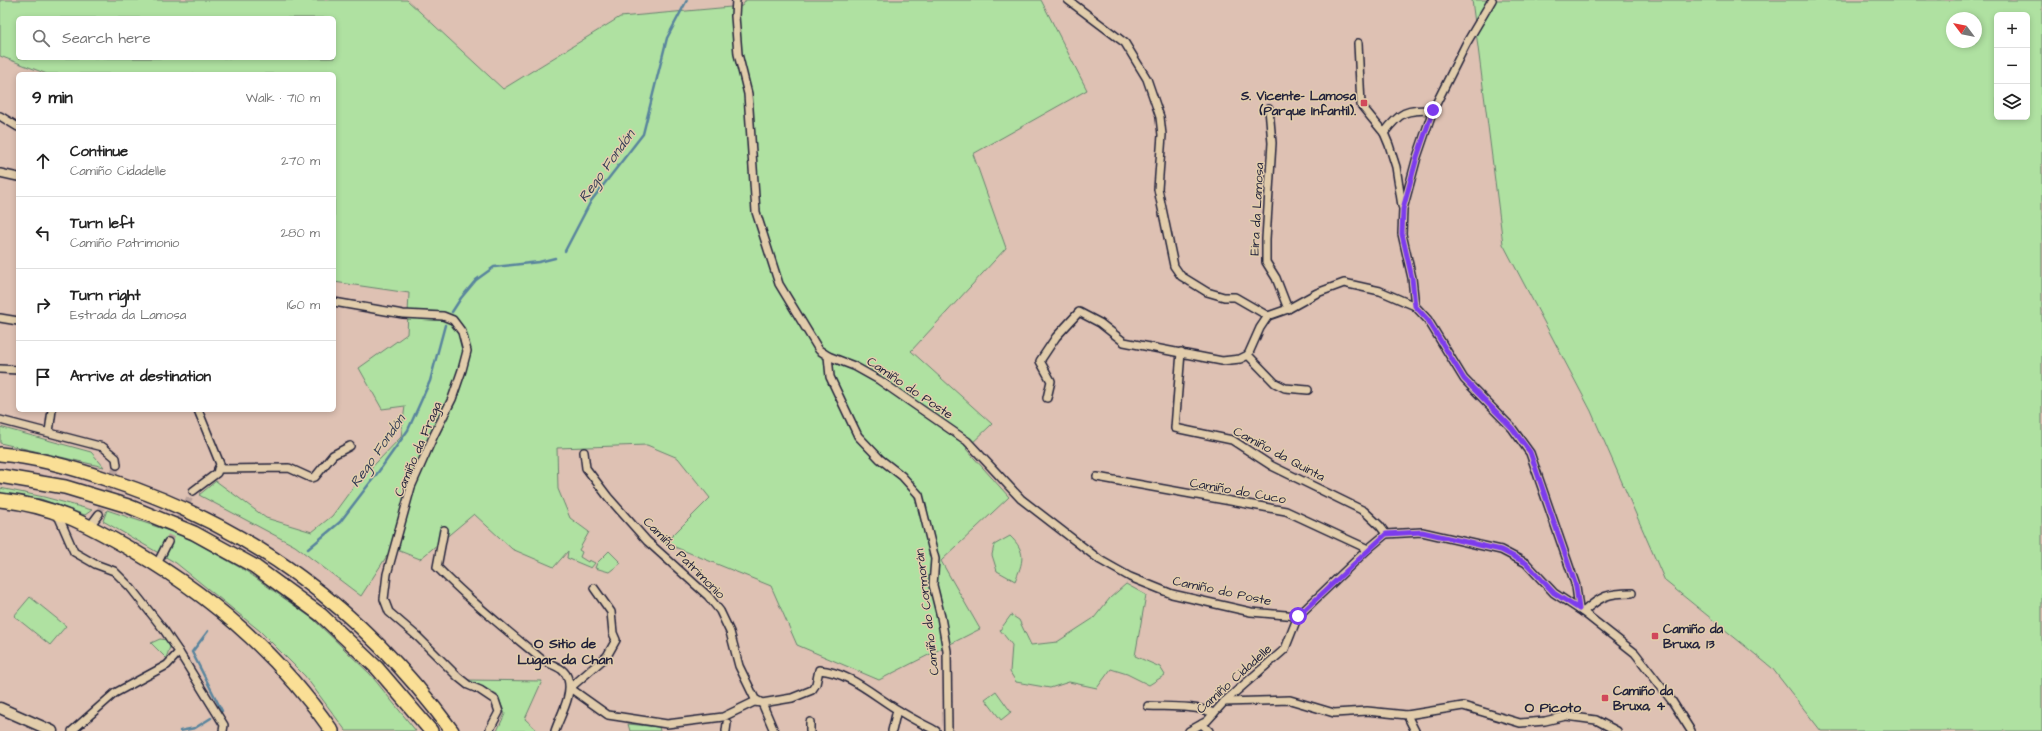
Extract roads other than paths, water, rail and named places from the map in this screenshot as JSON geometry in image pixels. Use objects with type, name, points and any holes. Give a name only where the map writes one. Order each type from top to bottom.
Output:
[{"type":"highway","points":[[0,454],[78,470],[150,493],[186,508],[254,545],[318,589],[376,640],[426,696],[452,731]]},
{"type":"highway","points":[[0,476],[65,487],[128,506],[194,534],[254,566],[321,615],[377,668],[431,731]]},
{"type":"highway","points":[[0,500],[19,502],[56,511],[90,526],[157,564],[197,591],[235,623],[263,650],[304,693],[332,731]]},
{"type":"main road","points":[[0,708],[52,731]]},
{"type":"street","name":"Camiño do Poste","points":[[736,0],[735,16],[738,54],[748,94],[756,212],[779,284],[819,350],[828,356],[854,366],[879,380],[967,441],[1022,499],[1100,560],[1130,577],[1179,596],[1252,612],[1298,616]]},
{"type":"street","points":[[1068,0],[1124,43],[1146,79],[1160,117],[1162,135],[1158,189],[1174,266],[1181,276],[1207,292],[1224,297],[1235,297],[1268,316]]},
{"type":"street","points":[[1403,209],[1417,157],[1433,110],[1466,44],[1492,0]]},
{"type":"street","points":[[1358,43],[1361,106],[1384,133],[1396,167],[1403,209],[1402,234],[1412,278],[1415,306]]},
{"type":"street","name":"Eira da Lamosa","points":[[1268,109],[1272,143],[1266,262],[1276,278],[1288,309]]},
{"type":"street","points":[[1384,133],[1397,117],[1412,110],[1433,110]]},
{"type":"street","points":[[0,116],[16,125]]},
{"type":"street","points":[[0,173],[16,177]]},
{"type":"street","points":[[1047,398],[1051,381],[1040,361],[1056,337],[1079,312],[1100,323],[1124,342],[1148,348],[1181,352],[1201,358],[1222,361],[1240,359],[1248,355],[1260,328],[1268,316],[1288,309],[1317,293],[1344,283],[1380,291],[1415,306],[1432,326],[1464,379],[1512,428],[1530,452],[1576,586],[1581,610]]},
{"type":"street","name":"Camiño da Fraga","points":[[336,302],[403,314],[443,316],[453,320],[462,332],[467,351],[462,370],[452,399],[434,435],[411,488],[387,574],[384,599],[389,612],[418,637],[458,677],[468,685],[480,690],[494,700],[499,712],[490,729]]},
{"type":"street","points":[[0,318],[16,321]]},
{"type":"street","name":"Camiño da Quinta","points":[[1181,352],[1175,428],[1232,440],[1272,466],[1364,511],[1386,534]]},
{"type":"street","points":[[1248,355],[1275,383],[1285,388],[1308,390]]},
{"type":"street","name":"Camiño do Cormorán","points":[[828,356],[830,377],[858,436],[880,459],[902,476],[919,494],[935,559],[933,585],[941,616],[946,651],[948,731]]},
{"type":"street","points":[[0,369],[16,370]]},
{"type":"street","points":[[49,432],[52,412]]},
{"type":"street","points":[[193,491],[216,474],[220,464],[199,412]]},
{"type":"street","points":[[0,420],[103,447],[116,458],[117,465]]},
{"type":"street","points":[[218,469],[289,468],[311,478],[315,477],[333,455],[350,446]]},
{"type":"street","name":"Camiño Patrimonio","points":[[584,452],[586,468],[608,497],[647,541],[708,596],[720,611],[730,632],[739,666],[755,699],[762,703],[774,731]]},
{"type":"street","name":"Camiño do Cuco","points":[[1097,477],[1286,511],[1368,550]]},
{"type":"street","points":[[56,511],[74,552],[95,564],[114,571],[130,587],[164,630],[224,725],[223,731]]},
{"type":"street","points":[[90,526],[99,514]]},
{"type":"street","points":[[444,530],[437,567],[466,598],[542,660],[560,667],[568,677],[570,688],[555,731]]},
{"type":"street","points":[[1386,534],[1422,532],[1501,550],[1526,563],[1554,593],[1581,610],[1635,653],[1672,701],[1692,731]]},
{"type":"street","name":"Camiño Cidadelle","points":[[1189,731],[1202,724],[1224,702],[1285,649],[1298,616],[1386,534]]},
{"type":"street","points":[[157,564],[168,542]]},
{"type":"street","points":[[570,688],[607,656],[616,640],[613,633],[611,612],[594,588]]},
{"type":"street","points":[[1581,610],[1599,598],[1613,593],[1632,592]]},
{"type":"street","points":[[72,731],[115,693],[167,665],[179,652]]},
{"type":"street","points":[[570,688],[608,715],[667,724],[723,717],[754,702],[762,703],[792,698],[812,690],[816,684],[819,670],[831,670],[845,676],[898,710],[936,731]]},
{"type":"street","points":[[1224,702],[1290,700],[1334,713],[1368,711],[1407,715],[1463,706],[1520,722],[1545,721],[1566,716],[1596,720],[1617,731]]},
{"type":"street","points":[[1148,706],[1189,708],[1214,713]]},
{"type":"street","points":[[892,731],[898,710]]},
{"type":"street","points":[[1407,715],[1415,731]]},
{"type":"street","points":[[810,722],[810,731]]},
{"type":"street","points":[[726,731],[727,723]]},
{"type":"street","points":[[1202,724],[1208,731]]},
{"type":"waterway","name":"Rego Fondón","points":[[565,251],[591,201],[643,134],[667,38],[687,0]]},
{"type":"waterway","name":"Rego Fondón","points":[[452,312],[476,280],[494,267],[539,262],[555,258]]},
{"type":"waterway","name":"Rego Fondón","points":[[308,549],[340,522],[408,430],[430,381],[445,325]]},
{"type":"waterway","name":"Rego Fondón","points":[[208,631],[192,652],[222,711]]},
{"type":"waterway","name":"Rego Fondón","points":[[180,731],[195,728],[211,718]]},
{"type":"tunnel","points":[[99,514],[117,465]]},
{"type":"tunnel","points":[[168,542],[193,491]]},
{"type":"place","name":"S. Vicente- Lamosa (Parque Infantil).","points":[[1364,103]]},
{"type":"place","name":"Camiño da Bruxa, 13","points":[[1655,636]]},
{"type":"place","name":"Camiño da Bruxa, 4","points":[[1605,698]]},
{"type":"district","name":"O Sitio de Lugar da Chan","points":[[565,652]]},
{"type":"district","name":"O Picoto","points":[[1553,708]]}]
